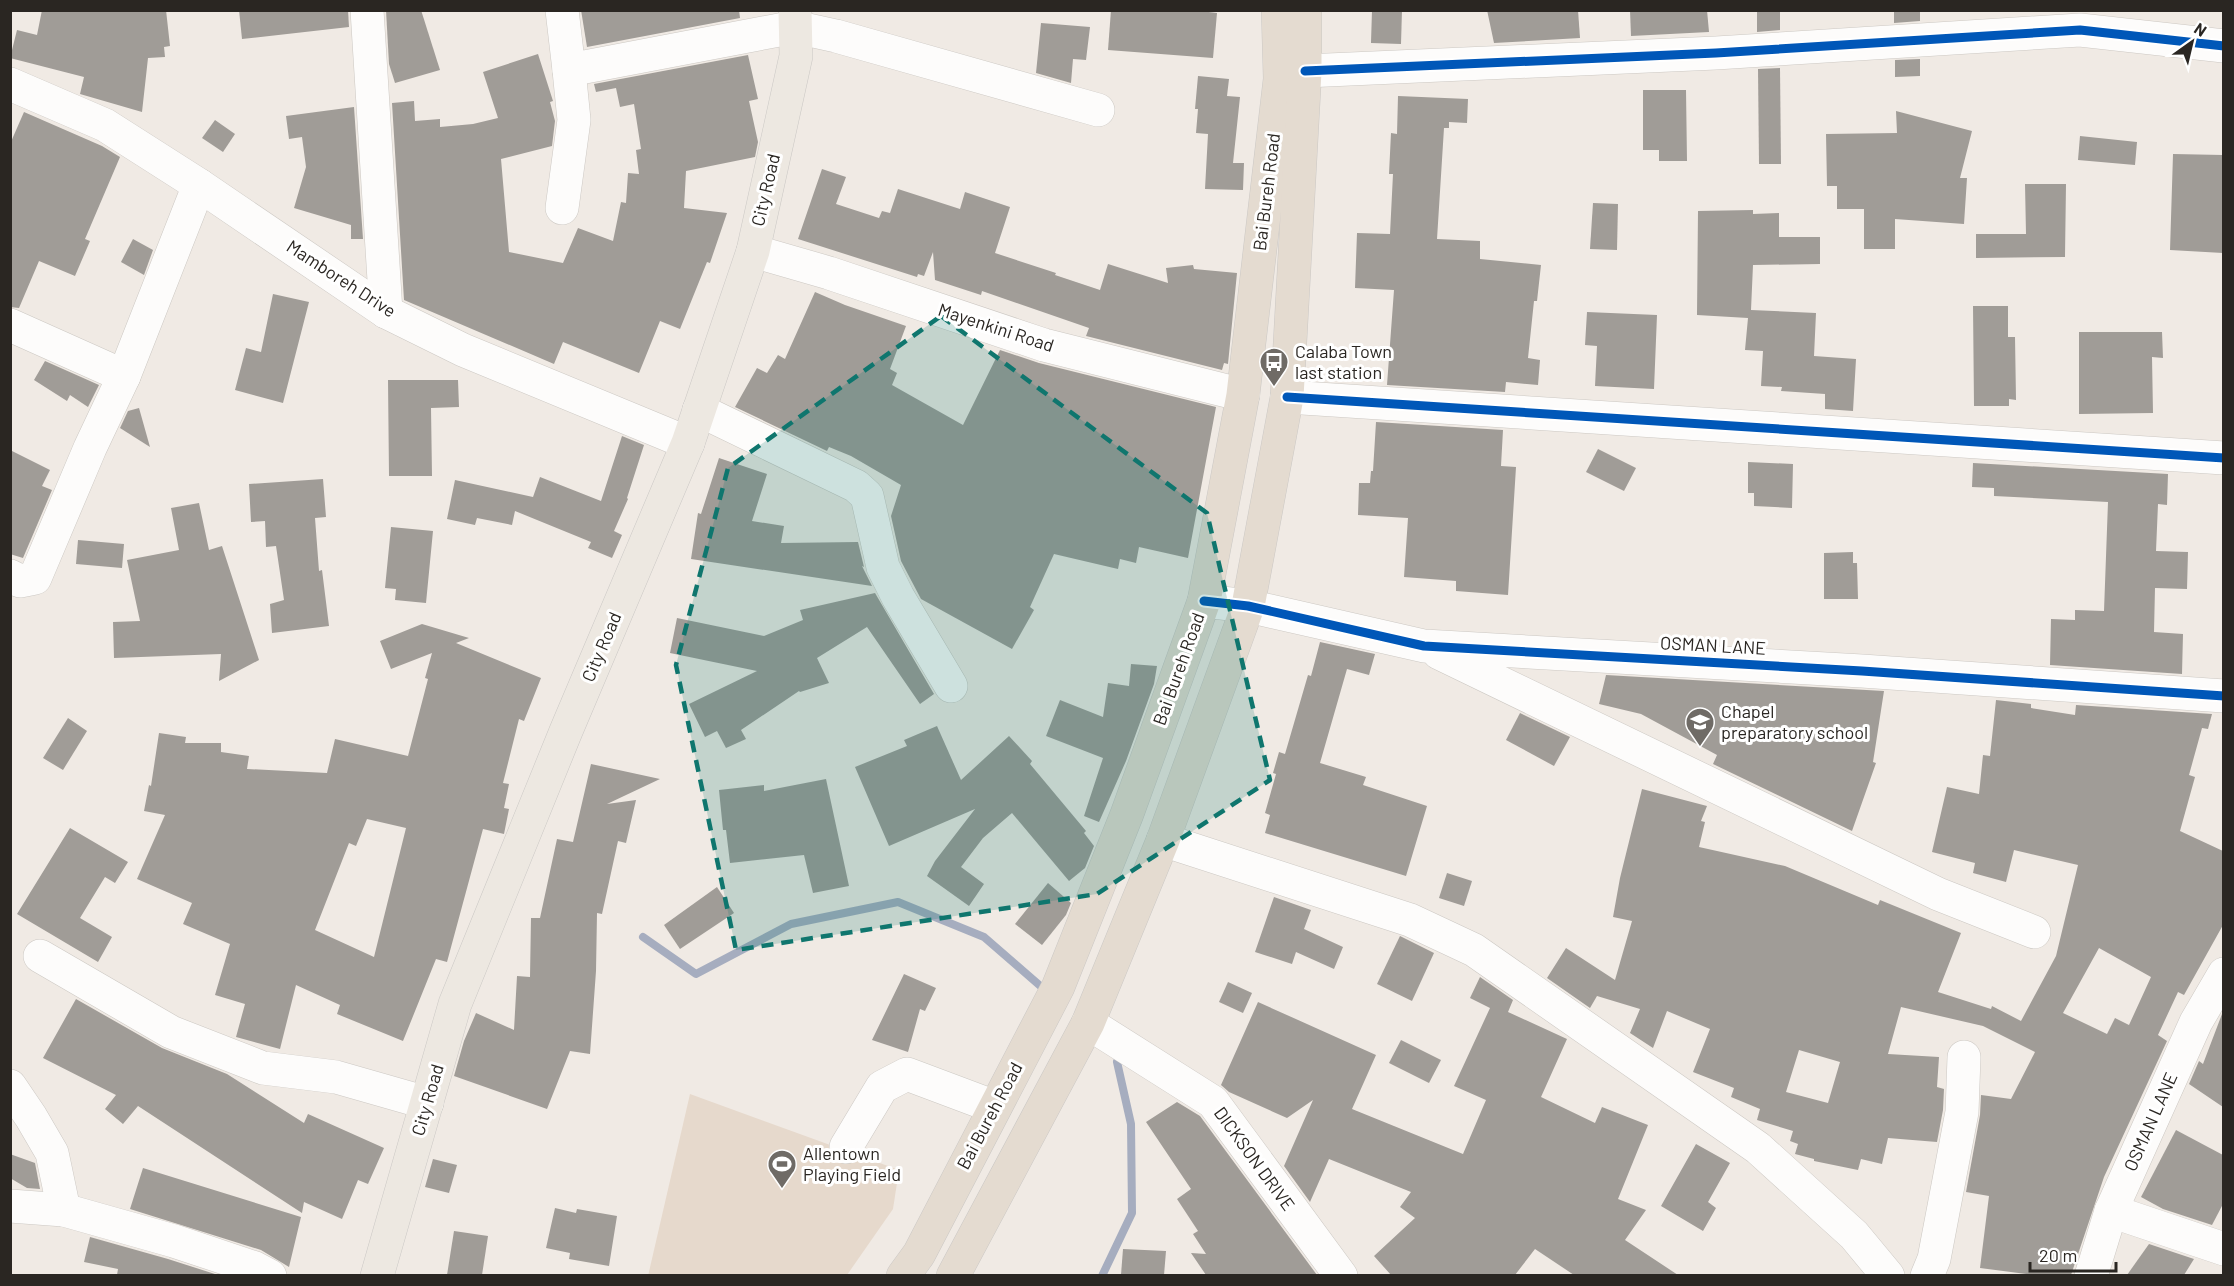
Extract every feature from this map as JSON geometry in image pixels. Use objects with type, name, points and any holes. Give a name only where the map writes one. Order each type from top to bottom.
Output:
[{"type":"highway","name":"Bai Bureh Road","points":[[903,1275],[918,1254],[1058,987],[1126,814],[1204,601],[1243,395],[1280,79],[1278,10]]},
{"type":"highway","name":"Bai Bureh Road","points":[[953,1275],[1088,1023],[1163,840],[1248,606],[1287,397],[1305,71],[1305,10]]},
{"type":"main road","name":"City Road","points":[[377,1275],[455,1004],[688,443],[753,251],[796,56],[795,19]]},
{"type":"street","points":[[367,10],[386,312]]},
{"type":"street","points":[[562,10],[574,120],[562,208]]},
{"type":"street","points":[[569,70],[795,19],[836,36],[1098,110]]},
{"type":"street","points":[[1305,71],[1716,53],[2080,30],[2223,46]]},
{"type":"street","name":"Mamboreh Drive","points":[[10,84],[105,125],[199,184],[386,312],[463,350],[688,443]]},
{"type":"street","points":[[10,576],[20,581],[35,578],[90,448],[124,376],[199,184]]},
{"type":"street","name":"Mayenkini Road","points":[[753,251],[829,273],[1044,345],[1243,395]]},
{"type":"street","points":[[10,325],[124,376]]},
{"type":"street","points":[[1287,397],[2223,458]]},
{"type":"street","points":[[699,410],[856,486],[867,496],[883,567],[898,597],[951,686]]},
{"type":"street","name":"OSMAN LANE","points":[[1204,601],[1248,606],[1424,645],[1850,670],[2223,696]]},
{"type":"street","points":[[1424,645],[1938,894],[2034,932]]},
{"type":"street","points":[[1163,840],[1410,920],[1474,950],[1758,1148],[1854,1235],[1888,1275]]},
{"type":"street","points":[[40,956],[171,1032],[263,1068],[336,1077],[427,1103]]},
{"type":"street","name":"OSMAN LANE","points":[[2091,1275],[2111,1211],[2196,1023],[2223,974]]},
{"type":"street","name":"DICKSON DRIVE","points":[[1088,1023],[1213,1102],[1341,1275]]},
{"type":"street","points":[[1927,1275],[1934,1259],[1962,1112],[1964,1057]]},
{"type":"street","points":[[846,1147],[882,1087],[907,1074],[995,1107]]},
{"type":"street","points":[[10,1086],[52,1153],[64,1210]]},
{"type":"street","points":[[10,1206],[64,1210],[174,1241],[270,1275]]},
{"type":"street","points":[[2111,1211],[2223,1249]]},
{"type":"highlighted area","points":[[941,316],[1207,513],[1270,780],[1097,894],[736,950],[676,665],[728,468]]},
{"type":"shaded area","name":"Allentown Playing Field","points":[[690,1094],[899,1170],[893,1209],[847,1275],[648,1276]]},
{"type":"building","points":[[42,10],[166,10],[170,46],[164,47],[165,57],[148,58],[142,112],[80,94],[84,77],[10,58],[17,30],[37,35]]},
{"type":"building","points":[[239,10],[348,10],[349,27],[242,39]]},
{"type":"building","points":[[386,10],[421,10],[440,70],[395,83],[389,64]]},
{"type":"building","points":[[581,10],[739,10],[740,18],[587,47]]},
{"type":"building","points":[[1111,10],[1192,10],[1217,13],[1213,58],[1108,50]]},
{"type":"building","points":[[1372,10],[1402,10],[1401,44],[1371,43]]},
{"type":"building","points":[[1487,10],[1578,10],[1580,38],[1494,43]]},
{"type":"building","points":[[1630,10],[1707,10],[1709,32],[1631,36]]},
{"type":"building","points":[[1757,10],[1780,10],[1780,30],[1757,32]]},
{"type":"building","points":[[1894,10],[1920,10],[1920,21],[1894,23]]},
{"type":"building","points":[[1041,23],[1090,27],[1086,60],[1073,59],[1071,83],[1036,73]]},
{"type":"building","points":[[538,54],[553,101],[550,102],[555,121],[552,146],[501,159],[509,252],[563,263],[578,228],[613,241],[621,202],[626,203],[628,173],[639,174],[636,150],[641,149],[634,104],[620,107],[616,88],[596,92],[594,84],[748,55],[758,99],[749,101],[758,142],[755,157],[686,171],[684,208],[727,213],[710,263],[707,262],[680,329],[660,321],[639,373],[563,342],[554,364],[404,300],[392,103],[414,101],[415,121],[440,119],[440,127],[473,124],[498,118],[483,72]]},
{"type":"building","points":[[1920,59],[1920,76],[1895,77],[1895,60]]},
{"type":"building","points":[[1780,68],[1781,164],[1759,164],[1758,69]]},
{"type":"building","points":[[1198,76],[1229,79],[1227,96],[1240,97],[1233,163],[1244,163],[1243,190],[1205,189],[1208,134],[1196,133],[1198,109],[1195,109]]},
{"type":"building","points":[[1643,90],[1686,90],[1687,161],[1659,161],[1659,150],[1643,150]]},
{"type":"building","points":[[1398,96],[1468,99],[1467,123],[1449,122],[1449,128],[1444,128],[1437,239],[1480,241],[1480,259],[1541,265],[1537,301],[1534,301],[1528,358],[1540,360],[1538,385],[1506,382],[1505,392],[1387,385],[1394,290],[1355,288],[1357,233],[1390,234],[1393,174],[1389,174],[1391,133],[1397,134]]},
{"type":"building","points":[[354,107],[363,239],[351,239],[351,225],[294,208],[306,167],[302,137],[289,139],[286,116]]},
{"type":"building","points":[[1896,111],[1972,131],[1960,178],[1967,178],[1964,224],[1895,219],[1895,249],[1864,249],[1864,209],[1837,209],[1837,186],[1827,186],[1826,134],[1897,133]]},
{"type":"building","points":[[24,112],[102,146],[120,157],[85,239],[90,241],[75,276],[39,261],[19,308],[10,307],[10,144]]},
{"type":"building","points":[[215,120],[235,134],[223,152],[202,138]]},
{"type":"building","points":[[2080,136],[2137,142],[2135,165],[2078,160]]},
{"type":"building","points":[[2173,154],[2223,155],[2223,253],[2170,250]]},
{"type":"building","points":[[822,169],[846,177],[836,204],[879,218],[882,211],[890,213],[898,189],[960,209],[965,192],[1010,207],[995,253],[1100,290],[1108,264],[1168,283],[1166,268],[1193,265],[1194,269],[1237,273],[1228,364],[1224,363],[1222,370],[1086,336],[1089,328],[982,291],[981,295],[935,280],[933,252],[924,276],[918,274],[917,277],[798,239]]},
{"type":"building","points":[[2025,184],[2066,184],[2065,257],[1976,258],[1976,234],[2026,234]]},
{"type":"building","points":[[1593,203],[1618,204],[1617,250],[1590,249]]},
{"type":"building","points":[[1753,210],[1753,214],[1779,213],[1779,237],[1820,237],[1820,264],[1753,265],[1751,310],[1816,313],[1814,356],[1856,359],[1853,411],[1825,409],[1825,394],[1781,391],[1782,387],[1761,386],[1763,351],[1745,350],[1748,318],[1697,315],[1698,211]]},
{"type":"building","points":[[133,239],[153,250],[144,275],[121,262]]},
{"type":"building","points":[[815,292],[906,326],[890,369],[897,373],[892,385],[963,425],[1000,350],[1039,363],[1216,407],[1188,558],[1139,547],[1136,563],[1120,559],[1118,569],[1054,554],[1030,607],[1034,610],[1012,649],[921,599],[901,561],[891,516],[901,485],[851,456],[829,447],[827,451],[735,407],[757,368],[767,373],[778,355],[785,359]]},
{"type":"building","points":[[273,294],[309,302],[283,403],[235,390],[246,348],[261,352]]},
{"type":"building","points":[[1973,306],[2008,306],[2008,337],[2015,337],[2016,400],[2009,399],[2009,406],[1974,406]]},
{"type":"building","points":[[1587,312],[1657,315],[1654,389],[1595,386],[1597,346],[1585,345]]},
{"type":"building","points":[[2079,332],[2162,332],[2163,358],[2152,357],[2153,413],[2079,414]]},
{"type":"building","points":[[45,361],[99,385],[88,407],[70,395],[67,401],[34,380]]},
{"type":"building","points":[[388,380],[458,380],[459,407],[431,408],[432,476],[389,476]]},
{"type":"building","points":[[139,408],[150,447],[120,428],[128,411]]},
{"type":"building","points":[[1376,422],[1503,430],[1501,466],[1516,467],[1508,595],[1456,591],[1456,581],[1404,577],[1408,518],[1358,515],[1359,483],[1370,483],[1371,471],[1373,471]]},
{"type":"building","points":[[622,436],[644,445],[628,499],[614,531],[622,535],[612,558],[588,548],[591,542],[515,511],[512,525],[477,518],[475,525],[447,519],[455,480],[533,497],[540,477],[601,501]]},
{"type":"building","points":[[1598,449],[1636,468],[1624,491],[1586,472]]},
{"type":"building","points":[[10,450],[50,470],[42,486],[52,490],[23,558],[10,554]]},
{"type":"building","points":[[719,458],[767,474],[752,521],[784,526],[781,543],[858,542],[864,567],[862,566],[872,586],[691,559],[698,513],[701,514]]},
{"type":"building","points":[[1748,462],[1793,464],[1792,508],[1754,506],[1754,493],[1748,493]]},
{"type":"building","points":[[1973,463],[2168,474],[2167,505],[2158,504],[2156,551],[2188,552],[2187,589],[2155,588],[2154,632],[2183,634],[2182,674],[2050,665],[2051,619],[2075,620],[2075,610],[2104,611],[2108,502],[1994,496],[1994,488],[1972,487]]},
{"type":"building","points":[[323,479],[326,517],[315,518],[319,571],[322,570],[329,626],[272,633],[270,604],[284,600],[276,546],[266,547],[265,521],[251,522],[249,484]]},
{"type":"building","points":[[199,503],[209,550],[222,546],[259,660],[219,681],[221,654],[114,658],[113,622],[140,621],[127,560],[179,550],[171,508]]},
{"type":"building","points":[[391,527],[433,531],[426,603],[395,600],[396,589],[385,588]]},
{"type":"building","points":[[78,540],[124,544],[122,568],[76,564]]},
{"type":"building","points":[[1853,552],[1853,563],[1857,563],[1858,599],[1824,599],[1824,553]]},
{"type":"building","points":[[875,593],[934,694],[920,704],[867,627],[817,658],[829,683],[799,691],[741,730],[746,739],[726,748],[717,731],[705,737],[689,704],[757,671],[670,653],[677,618],[764,636],[803,620],[800,610]]},
{"type":"building","points":[[422,624],[469,638],[456,643],[541,678],[524,721],[519,719],[503,783],[509,784],[504,808],[509,809],[504,834],[483,829],[447,962],[436,959],[403,1041],[337,1014],[340,1005],[296,985],[280,1049],[236,1037],[245,1004],[215,995],[230,944],[183,924],[192,903],[137,879],[165,815],[144,811],[149,785],[151,786],[159,733],[186,737],[185,743],[221,743],[221,752],[249,756],[247,769],[327,773],[335,739],[408,756],[428,679],[425,678],[432,653],[391,669],[380,641]],"holes":[[[367,819],[406,828],[374,957],[315,930],[349,843],[356,846]]]},
{"type":"building","points":[[1320,642],[1375,654],[1369,675],[1347,669],[1320,763],[1366,777],[1363,785],[1427,806],[1406,876],[1265,833],[1270,815],[1265,813],[1276,774],[1273,773],[1279,752],[1285,754]]},
{"type":"building","points":[[1131,664],[1157,666],[1154,684],[1126,761],[1099,822],[1084,816],[1103,758],[1046,736],[1060,700],[1103,717],[1108,683],[1129,686]]},
{"type":"building","points":[[1606,675],[1884,691],[1873,762],[1876,763],[1852,831],[1713,764],[1717,755],[1641,714],[1599,704]]},
{"type":"building","points":[[1996,700],[2031,704],[2031,708],[2075,715],[2076,705],[2212,714],[2208,729],[2202,728],[2189,775],[2195,777],[2180,831],[2223,851],[2223,925],[2184,995],[2178,992],[2158,1035],[2167,1041],[2104,1177],[2071,1275],[2034,1275],[1980,1268],[1989,1196],[1966,1192],[1980,1115],[1981,1095],[2011,1099],[2035,1052],[1983,1026],[1901,1007],[1888,1054],[1939,1057],[1937,1087],[1944,1089],[1937,1142],[1888,1138],[1882,1164],[1861,1159],[1858,1170],[1814,1161],[1814,1159],[1795,1154],[1798,1144],[1790,1141],[1793,1131],[1757,1120],[1760,1109],[1731,1097],[1734,1088],[1693,1072],[1710,1029],[1667,1011],[1653,1048],[1630,1033],[1640,1009],[1597,996],[1590,1008],[1547,978],[1566,948],[1615,980],[1632,921],[1613,917],[1642,789],[1707,806],[1701,821],[1705,822],[1699,847],[1785,866],[1878,905],[1880,900],[1961,933],[1938,992],[1991,1009],[1992,1006],[2021,1021],[2056,956],[2078,865],[2014,850],[2006,882],[1973,873],[1975,863],[1932,852],[1947,787],[1979,794],[1983,755],[1990,756]],"holes":[[[2099,948],[2151,977],[2129,1025],[2115,1018],[2107,1034],[2063,1013]],[[1799,1050],[1840,1062],[1828,1103],[1786,1092]]]},
{"type":"building","points":[[1520,713],[1570,737],[1554,766],[1506,740]]},
{"type":"building","points":[[68,718],[87,731],[63,770],[43,758]]},
{"type":"building","points":[[937,726],[961,780],[1009,736],[1032,761],[1030,764],[1086,831],[1084,833],[1094,846],[1085,868],[1069,881],[1012,813],[983,838],[961,867],[984,884],[969,906],[927,876],[935,861],[975,809],[889,846],[855,767],[907,746],[904,740]]},
{"type":"building","points":[[591,764],[660,779],[607,804],[636,800],[626,843],[618,841],[602,914],[597,913],[596,971],[590,1054],[570,1051],[547,1109],[454,1076],[464,1041],[476,1013],[514,1030],[517,976],[530,977],[531,918],[540,918],[557,839],[573,842]]},
{"type":"building","points":[[826,779],[849,886],[813,893],[804,855],[730,863],[726,830],[723,830],[719,790],[764,785],[764,791]]},
{"type":"building","points":[[70,828],[128,862],[115,883],[105,877],[80,918],[112,937],[98,962],[17,914]]},
{"type":"building","points":[[1447,873],[1472,881],[1464,906],[1439,898]]},
{"type":"building","points":[[1048,883],[1071,903],[1066,915],[1042,945],[1015,924]]},
{"type":"building","points":[[717,887],[734,913],[680,949],[664,925]]},
{"type":"building","points":[[1274,897],[1311,910],[1304,929],[1343,947],[1334,969],[1296,952],[1292,964],[1255,952]]},
{"type":"building","points":[[1400,936],[1434,953],[1412,1001],[1377,984]]},
{"type":"building","points":[[904,974],[936,988],[925,1011],[920,1009],[908,1052],[872,1040]]},
{"type":"building","points":[[1480,977],[1513,1000],[1508,1012],[1567,1039],[1541,1097],[1595,1123],[1602,1107],[1648,1125],[1618,1199],[1646,1210],[1625,1240],[1678,1275],[1574,1275],[1535,1249],[1515,1275],[1391,1275],[1374,1256],[1415,1218],[1400,1207],[1411,1192],[1329,1159],[1310,1202],[1284,1166],[1313,1100],[1287,1118],[1229,1092],[1221,1085],[1258,1002],[1376,1055],[1352,1109],[1463,1154],[1486,1100],[1454,1086],[1490,1008],[1470,998]]},
{"type":"building","points":[[1228,982],[1252,993],[1243,1013],[1219,1002]]},
{"type":"building","points":[[76,999],[162,1048],[227,1074],[304,1123],[308,1114],[384,1148],[368,1184],[358,1180],[342,1219],[304,1202],[302,1213],[138,1106],[123,1124],[105,1109],[116,1095],[43,1058]]},
{"type":"building","points":[[2222,1014],[2223,1107],[2189,1084],[2199,1061],[2203,1064]]},
{"type":"building","points":[[1401,1040],[1441,1060],[1429,1083],[1389,1063]]},
{"type":"building","points":[[1177,1102],[1200,1116],[1317,1275],[1206,1275],[1191,1253],[1206,1254],[1193,1234],[1198,1231],[1177,1199],[1191,1189],[1146,1122]]},
{"type":"building","points":[[2176,1130],[2223,1155],[2223,1204],[2212,1225],[2163,1209],[2141,1197]]},
{"type":"building","points":[[1696,1144],[1730,1163],[1708,1202],[1716,1208],[1703,1231],[1661,1206]]},
{"type":"building","points":[[10,1154],[35,1163],[40,1189],[27,1188],[10,1178]]},
{"type":"building","points":[[433,1159],[457,1165],[449,1193],[425,1187]]},
{"type":"building","points":[[143,1168],[301,1217],[289,1267],[261,1250],[130,1209]]},
{"type":"building","points":[[555,1208],[576,1213],[577,1209],[617,1216],[609,1266],[569,1259],[570,1253],[546,1248]]},
{"type":"building","points":[[454,1231],[488,1236],[482,1275],[447,1275]]},
{"type":"building","points":[[90,1237],[218,1275],[117,1275],[118,1269],[84,1262]]},
{"type":"building","points":[[2149,1244],[2194,1259],[2184,1275],[2127,1275]]},
{"type":"building","points":[[1123,1249],[1166,1251],[1164,1275],[1121,1275]]},
{"type":"waterway","points":[[643,937],[696,974],[791,924],[898,902],[984,937],[1045,990]]},
{"type":"waterway","points":[[1102,1276],[1132,1213],[1131,1124],[1117,1062]]},
{"type":"cycle path","points":[[1305,71],[1716,53],[2080,30],[2224,46]]},
{"type":"cycle path","points":[[1287,397],[2224,458]]},
{"type":"cycle path","points":[[1204,601],[1248,606],[1424,646],[1862,671],[2224,696]]},
{"type":"place","name":"Calaba Town last station","points":[[1274,388]]},
{"type":"place","name":"Chapel preparatory school","points":[[1700,748]]},
{"type":"place","name":"Allentown Playing Field","points":[[782,1190]]}]
